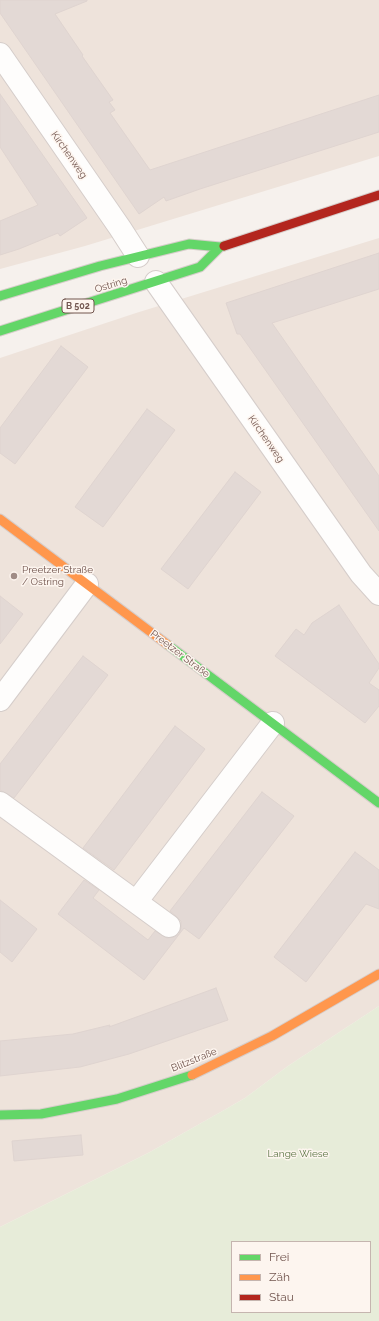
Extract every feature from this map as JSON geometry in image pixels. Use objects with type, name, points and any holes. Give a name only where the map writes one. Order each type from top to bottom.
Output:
[{"type":"street","name":"Kirchenweg","points":[[0,54],[138,256]]},
{"type":"street","name":"Ostring","points":[[0,296],[100,266],[189,244],[220,246],[379,195]]},
{"type":"street","name":"Ostring","points":[[0,331],[200,267],[220,246]]},
{"type":"street","name":"Kirchenweg","points":[[156,282],[361,574],[379,594]]},
{"type":"street","name":"Preetzer Straße","points":[[0,519],[379,803]]},
{"type":"street","points":[[0,700],[87,584]]},
{"type":"street","points":[[136,902],[273,723]]},
{"type":"street","points":[[0,802],[169,926]]},
{"type":"street","name":"Blitzstraße","points":[[0,1115],[41,1114],[116,1099],[198,1073],[272,1036],[379,974]]},
{"type":"shaded area","points":[[0,0],[379,0],[379,156],[85,246],[0,269]]},
{"type":"shaded area","points":[[379,238],[379,1006],[288,1066],[245,1098],[150,1152],[0,1227],[0,358],[136,313]]},
{"type":"green space","name":"Lange Wiese","points":[[379,1006],[379,1321],[0,1321],[0,1227],[150,1152],[245,1098],[288,1066]]},
{"type":"building","points":[[0,0],[87,0],[55,14],[113,100],[109,102],[115,110],[110,113],[150,170],[379,95],[379,132],[166,201],[164,197],[139,214],[0,13]]},
{"type":"building","points":[[0,94],[87,218],[60,236],[58,233],[0,255],[0,221],[38,205],[0,147]]},
{"type":"building","points":[[379,253],[379,289],[272,323],[379,476],[379,531],[240,334],[237,334],[226,303]]},
{"type":"building","points":[[61,346],[88,367],[15,464],[0,453],[0,428]]},
{"type":"building","points":[[147,409],[175,430],[103,527],[75,507]]},
{"type":"building","points":[[235,472],[261,492],[188,589],[161,569]]},
{"type":"building","points":[[0,596],[23,614],[0,644]]},
{"type":"building","points":[[339,605],[379,664],[379,668],[369,683],[379,690],[379,706],[365,723],[275,656],[296,629],[304,635],[312,623]]},
{"type":"building","points":[[83,656],[108,675],[14,798],[0,790],[0,764]]},
{"type":"building","points":[[175,726],[205,749],[114,870],[83,848]]},
{"type":"building","points":[[262,792],[294,816],[199,939],[184,928],[144,980],[58,914],[84,880],[99,890],[93,898],[148,940],[155,931],[167,938],[174,937],[179,934],[181,921],[170,911]]},
{"type":"building","points":[[355,852],[379,870],[379,909],[366,904],[306,982],[274,957]]},
{"type":"building","points":[[0,900],[37,929],[12,962],[0,952]]},
{"type":"building","points":[[216,988],[228,1020],[129,1054],[80,1067],[0,1076],[0,1041],[73,1034],[110,1025],[109,1027]]},
{"type":"building","points":[[81,1135],[83,1155],[14,1161],[12,1141]]},
{"type":"traffic: fast","points":[[0,296],[100,266],[189,244],[220,247],[224,246]]},
{"type":"traffic: fast","points":[[0,331],[200,267],[220,247]]},
{"type":"traffic: fast","points":[[168,645],[379,803]]},
{"type":"traffic: fast","points":[[0,1115],[41,1114],[117,1099],[192,1075]]},
{"type":"traffic: slow","points":[[0,519],[168,645]]},
{"type":"traffic: slow","points":[[192,1075],[272,1036],[379,974]]},
{"type":"traffic: jam","points":[[224,246],[379,195]]},
{"type":"place","name":"Preetzer Straße / Ostring","points":[[14,576]]}]
